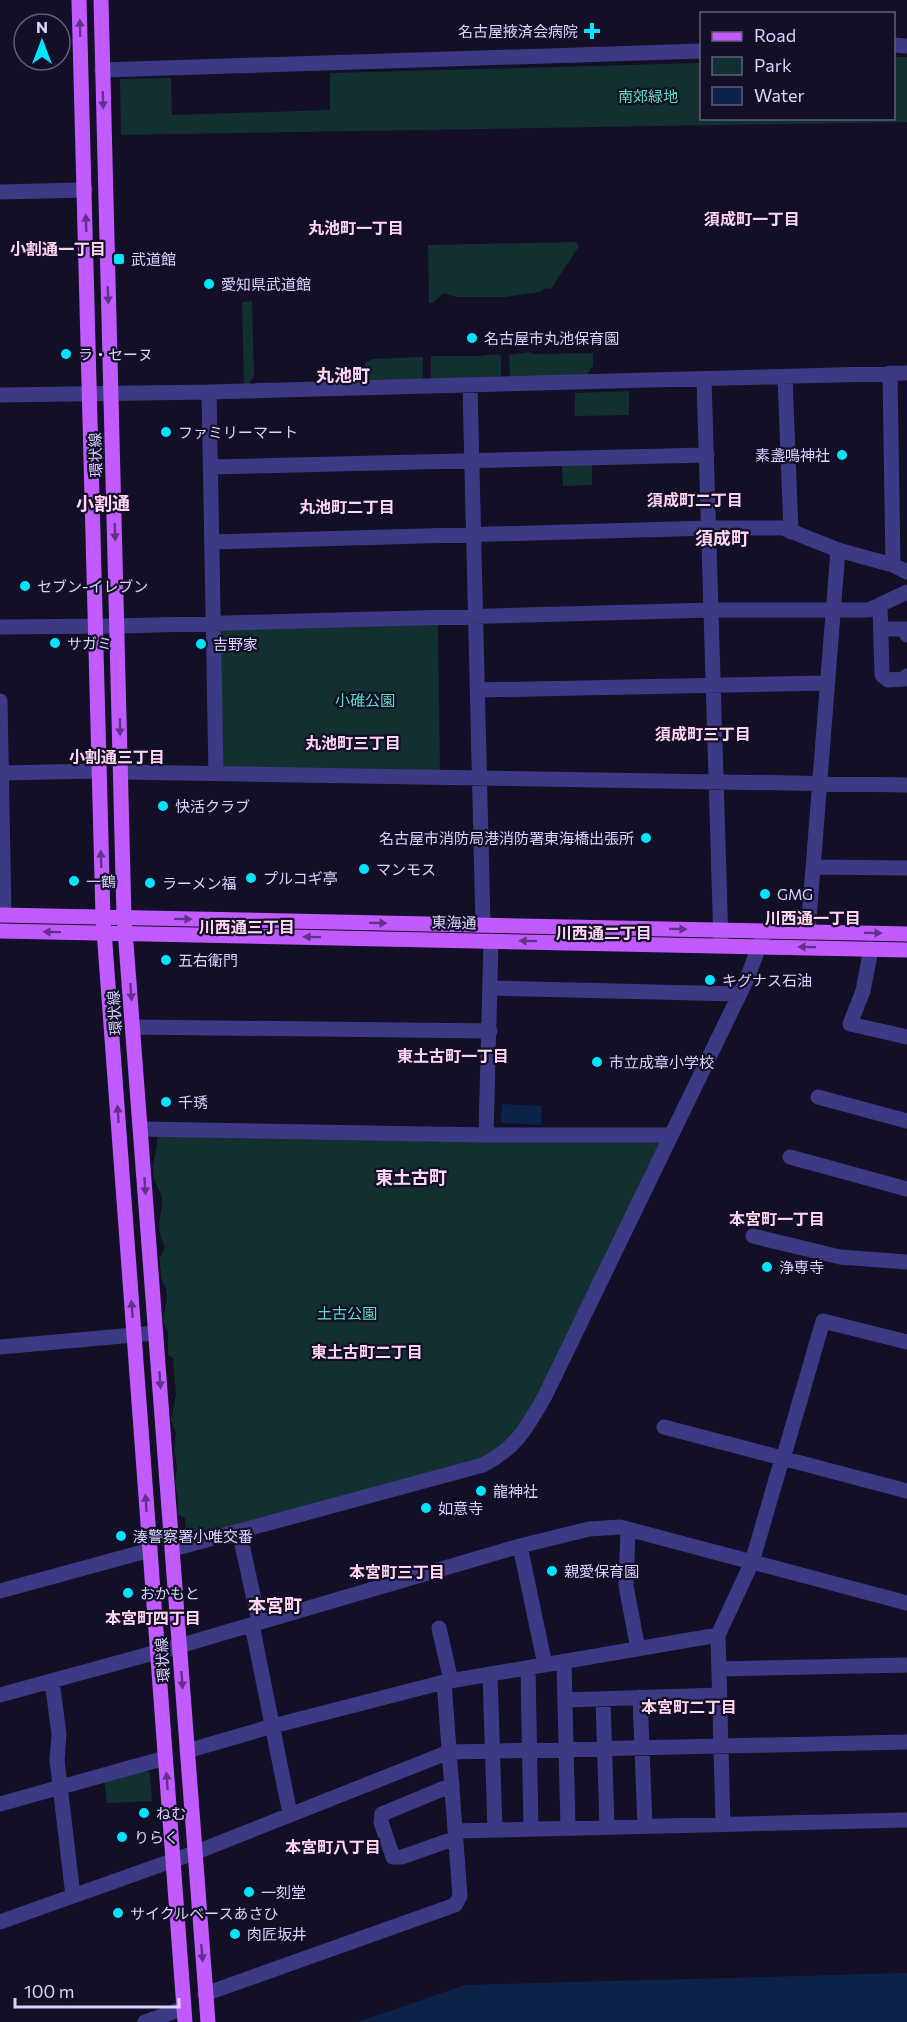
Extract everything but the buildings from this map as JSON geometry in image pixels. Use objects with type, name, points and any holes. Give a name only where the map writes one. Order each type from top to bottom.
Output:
[{"type":"main road","name":"環状線","points":[[80,0],[103,917],[184,2015]]},
{"type":"main road","name":"環状線","points":[[101,0],[124,917],[208,2022]]},
{"type":"main road","points":[[2,915],[483,925],[721,938],[765,931],[907,934]]},
{"type":"main road","name":"東海通","points":[[0,931],[491,940],[721,938],[758,946],[907,950]]},
{"type":"street","points":[[102,70],[700,51]]},
{"type":"street","points":[[0,192],[85,190]]},
{"type":"street","points":[[0,395],[209,392],[907,373]]},
{"type":"street","points":[[890,374],[893,565]]},
{"type":"street","points":[[785,377],[791,532]]},
{"type":"street","points":[[704,379],[721,938]]},
{"type":"street","points":[[470,385],[483,925]]},
{"type":"street","points":[[209,392],[216,774]]},
{"type":"street","points":[[211,467],[707,455]]},
{"type":"street","points":[[212,542],[709,528],[783,528],[838,550],[893,565],[907,572]]},
{"type":"street","points":[[808,932],[838,550]]},
{"type":"street","points":[[0,627],[712,610],[870,610],[907,592]]},
{"type":"street","points":[[880,605],[882,675],[888,680],[904,680],[907,676]]},
{"type":"street","points":[[881,629],[907,629],[907,635]]},
{"type":"street","points":[[478,690],[827,683]]},
{"type":"street","points":[[0,701],[2,915]]},
{"type":"street","points":[[1,766],[98,771]]},
{"type":"street","points":[[121,772],[480,780],[907,785]]},
{"type":"street","points":[[814,867],[907,868]]},
{"type":"street","points":[[173,1549],[483,1465],[503,1455],[515,1443],[545,1396],[746,981],[765,931]]},
{"type":"street","points":[[486,1135],[491,940]]},
{"type":"street","points":[[871,949],[863,991],[850,1024],[907,1037]]},
{"type":"street","points":[[490,988],[739,994]]},
{"type":"street","points":[[133,1027],[490,1031]]},
{"type":"street","points":[[818,1097],[907,1120]]},
{"type":"street","points":[[141,1129],[486,1135],[670,1135]]},
{"type":"street","points":[[790,1157],[907,1189]]},
{"type":"street","points":[[753,1236],[840,1257],[907,1262]]},
{"type":"street","points":[[723,1824],[718,1635],[752,1562],[823,1321],[907,1342]]},
{"type":"street","points":[[0,1347],[156,1333]]},
{"type":"street","points":[[664,1427],[907,1491]]},
{"type":"street","points":[[0,1695],[179,1646],[520,1546],[589,1529],[620,1527],[907,1603]]},
{"type":"street","points":[[628,1530],[626,1586],[638,1649]]},
{"type":"street","points":[[239,1531],[290,1814]]},
{"type":"street","points":[[520,1546],[545,1665]]},
{"type":"street","points":[[0,1591],[150,1550]]},
{"type":"street","points":[[205,1994],[455,1905],[460,1896],[449,1752],[448,1681],[439,1628]]},
{"type":"street","points":[[187,1751],[273,1726],[448,1681],[718,1635]]},
{"type":"street","points":[[564,1661],[568,1828]]},
{"type":"street","points":[[719,1669],[907,1665]]},
{"type":"street","points":[[528,1668],[531,1829]]},
{"type":"street","points":[[490,1674],[495,1830]]},
{"type":"street","points":[[52,1681],[59,1734],[57,1760],[73,1896]]},
{"type":"street","points":[[565,1700],[719,1695]]},
{"type":"street","points":[[640,1697],[645,1826]]},
{"type":"street","points":[[603,1698],[607,1827]]},
{"type":"street","points":[[0,1922],[173,1861],[449,1752],[907,1742]]},
{"type":"street","points":[[0,1804],[165,1758]]},
{"type":"street","points":[[452,1785],[382,1814],[381,1821],[393,1857],[402,1857],[455,1834],[495,1830],[907,1820]]},
{"type":"street","points":[[145,2022],[184,2015]]},
{"type":"green space","name":"南郊緑地","points":[[895,57],[907,57],[907,122],[121,135],[120,79],[171,78],[172,115],[330,110],[330,73],[700,63],[700,120],[895,120]]},
{"type":"green space","points":[[576,242],[579,246],[551,289],[546,288],[540,292],[505,297],[457,297],[443,293],[433,303],[429,303],[428,245]]},
{"type":"green space","points":[[252,301],[254,376],[248,385],[244,385],[242,302]]},
{"type":"green space","points":[[530,352],[533,354],[593,353],[593,366],[586,376],[510,378],[509,355]]},
{"type":"green space","points":[[498,354],[501,356],[501,378],[431,380],[431,357],[433,356]]},
{"type":"green space","points":[[423,357],[423,380],[369,382],[363,374],[365,363],[373,359]]},
{"type":"green space","points":[[629,391],[629,415],[575,416],[575,393]]},
{"type":"green space","points":[[592,464],[592,485],[563,486],[562,465]]},
{"type":"green space","name":"小碓公園","points":[[438,624],[440,774],[231,770],[223,766],[220,632],[223,629]]},
{"type":"green space","name":"土古公園","points":[[161,1135],[660,1142],[543,1386],[511,1439],[485,1458],[195,1537],[186,1536],[185,1518],[178,1515],[175,1483],[176,1433],[171,1420],[176,1394],[173,1358],[168,1355],[168,1333],[163,1321],[167,1298],[160,1265],[160,1258],[165,1247],[159,1229],[162,1197],[153,1174],[157,1137]]},
{"type":"green space","points":[[145,1770],[150,1773],[152,1801],[107,1803],[104,1780]]},
{"type":"water","points":[[502,1104],[542,1106],[541,1125],[501,1123]]},
{"type":"water","points":[[907,1973],[907,2022],[358,2022],[465,1985]]},
{"type":"place","name":"名古屋掖済会病院","points":[[592,31]]},
{"type":"place","name":"武道館","points":[[119,259]]},
{"type":"place","name":"愛知県武道館","points":[[209,284]]},
{"type":"place","name":"名古屋市丸池保育園","points":[[472,338]]},
{"type":"place","name":"ラ・セーヌ","points":[[66,354]]},
{"type":"place","name":"ファミリーマート","points":[[166,432]]},
{"type":"place","name":"素盞鳴神社","points":[[842,455]]},
{"type":"place","name":"セブン-イレブン","points":[[25,586]]},
{"type":"place","name":"サガミ","points":[[55,643]]},
{"type":"place","name":"吉野家","points":[[201,644]]},
{"type":"place","name":"快活クラブ","points":[[163,806]]},
{"type":"place","name":"名古屋市消防局港消防署東海橋出張所","points":[[646,838]]},
{"type":"place","name":"マンモス","points":[[364,869]]},
{"type":"place","name":"プルコギ亭","points":[[251,878]]},
{"type":"place","name":"一鶴","points":[[74,881]]},
{"type":"place","name":"ラーメン福","points":[[150,883]]},
{"type":"place","name":"GMG","points":[[765,894]]},
{"type":"place","name":"五右衛門","points":[[166,960]]},
{"type":"place","name":"キグナス石油","points":[[710,980]]},
{"type":"place","name":"市立成章小学校","points":[[597,1062]]},
{"type":"place","name":"千琇","points":[[166,1102]]},
{"type":"place","name":"浄専寺","points":[[767,1267]]},
{"type":"place","name":"龍神社","points":[[481,1491]]},
{"type":"place","name":"如意寺","points":[[426,1508]]},
{"type":"place","name":"湊警察署小唯交番","points":[[121,1536]]},
{"type":"place","name":"親愛保育園","points":[[552,1571]]},
{"type":"place","name":"おかもと","points":[[128,1593]]},
{"type":"place","name":"ねむ","points":[[144,1813]]},
{"type":"place","name":"りらく","points":[[122,1837]]},
{"type":"place","name":"一刻堂","points":[[249,1892]]},
{"type":"place","name":"サイクルベースあさひ","points":[[118,1913]]},
{"type":"place","name":"肉匠坂井","points":[[235,1934]]},
{"type":"district","name":"須成町一丁目","points":[[752,218]]},
{"type":"district","name":"丸池町一丁目","points":[[356,227]]},
{"type":"district","name":"小割通一丁目","points":[[58,248]]},
{"type":"district","name":"丸池町","points":[[343,375]]},
{"type":"district","name":"須成町二丁目","points":[[695,499]]},
{"type":"district","name":"小割通","points":[[103,503]]},
{"type":"district","name":"丸池町二丁目","points":[[347,506]]},
{"type":"district","name":"須成町","points":[[722,538]]},
{"type":"district","name":"須成町三丁目","points":[[703,733]]},
{"type":"district","name":"丸池町三丁目","points":[[353,742]]},
{"type":"district","name":"小割通三丁目","points":[[117,756]]},
{"type":"district","name":"川西通一丁目","points":[[813,917]]},
{"type":"district","name":"川西通三丁目","points":[[247,926]]},
{"type":"district","name":"川西通二丁目","points":[[604,932]]},
{"type":"district","name":"東土古町一丁目","points":[[453,1055]]},
{"type":"district","name":"東土古町","points":[[411,1177]]},
{"type":"district","name":"本宮町一丁目","points":[[777,1218]]},
{"type":"district","name":"東土古町二丁目","points":[[367,1351]]},
{"type":"district","name":"本宮町三丁目","points":[[397,1571]]},
{"type":"district","name":"本宮町","points":[[275,1605]]},
{"type":"district","name":"本宮町四丁目","points":[[153,1617]]},
{"type":"district","name":"本宮町二丁目","points":[[689,1706]]},
{"type":"district","name":"本宮町八丁目","points":[[333,1846]]}]
